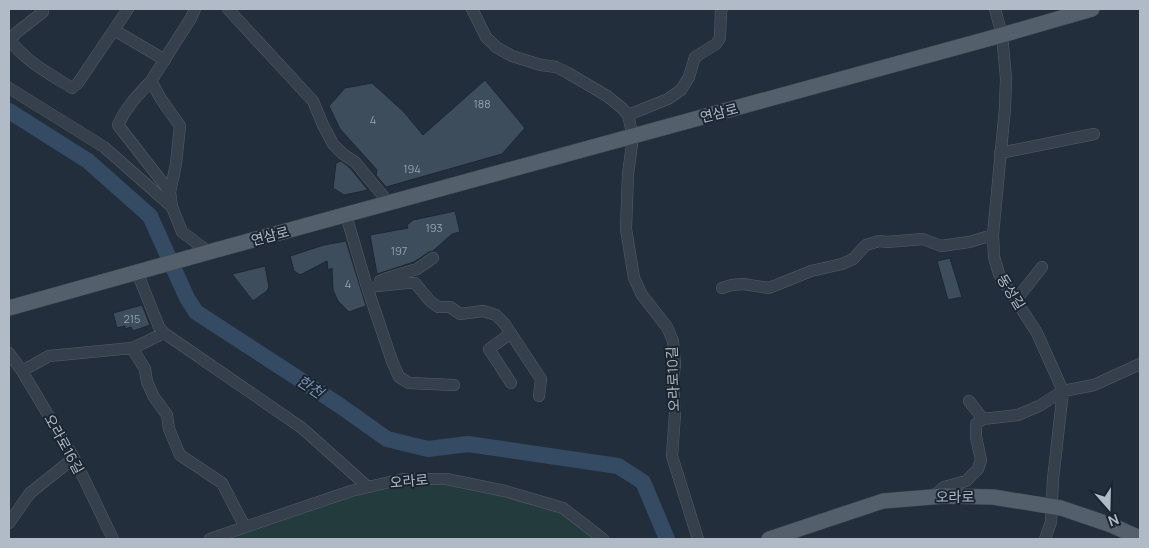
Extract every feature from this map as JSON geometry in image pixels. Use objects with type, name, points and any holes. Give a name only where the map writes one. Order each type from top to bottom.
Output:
[{"type":"main road","name":"연삼로","points":[[139,272],[1002,36],[1092,9]]},
{"type":"main road","points":[[9,308],[139,272]]},
{"type":"main road","name":"오라로","points":[[769,539],[883,501],[944,496],[993,498],[1052,506],[1111,524],[1140,538]]},
{"type":"street","points":[[43,12],[10,40],[39,68],[72,88],[78,83],[128,9]]},
{"type":"street","points":[[170,192],[118,125],[134,98],[152,81],[195,9]]},
{"type":"street","points":[[228,9],[313,101],[322,125],[333,144],[343,154],[356,162],[389,203]]},
{"type":"street","points":[[472,9],[486,37],[496,47],[512,56],[541,65],[556,67],[607,96],[628,115],[633,137]]},
{"type":"street","points":[[628,115],[668,100],[681,90],[688,78],[695,57],[716,44],[720,38],[722,9]]},
{"type":"street","name":"동성길","points":[[995,9],[1002,36],[1006,78],[993,235],[994,257],[999,274],[1037,333],[1063,391]]},
{"type":"street","points":[[114,30],[165,60]]},
{"type":"street","points":[[152,81],[161,99],[180,126],[176,164],[170,192],[172,207],[182,232],[202,254]]},
{"type":"street","points":[[9,88],[104,147],[172,207]]},
{"type":"street","points":[[1000,153],[1094,134]]},
{"type":"street","name":"오라로10길","points":[[633,137],[628,174],[626,229],[634,278],[642,295],[667,327],[673,341],[675,414],[672,456],[698,539]]},
{"type":"street","points":[[346,215],[367,287],[392,361],[400,378],[409,384],[454,385]]},
{"type":"street","points":[[722,288],[738,284],[768,288],[811,271],[842,264],[853,259],[866,245],[879,241],[923,239],[941,246],[969,242],[993,235]]},
{"type":"street","points":[[367,287],[387,278],[417,269],[433,258]]},
{"type":"street","points":[[1016,300],[1042,267]]},
{"type":"street","points":[[139,272],[159,327],[164,333],[302,428],[368,487]]},
{"type":"street","points":[[367,287],[415,283],[430,301],[438,307],[450,307],[460,314],[483,311],[496,315],[504,323],[541,379],[539,396]]},
{"type":"street","points":[[22,371],[50,356],[132,348],[164,333]]},
{"type":"street","points":[[511,333],[489,349],[511,382]]},
{"type":"street","points":[[132,348],[145,369],[147,382],[154,397],[167,415],[169,429],[180,455],[222,482],[245,528]]},
{"type":"street","name":"오라로16길","points":[[9,353],[22,371],[74,458],[113,539]]},
{"type":"street","points":[[932,497],[944,487],[966,481],[978,469],[981,460],[976,437],[976,424],[983,419],[1018,415],[1039,406],[1063,391],[1094,385],[1140,364]]},
{"type":"street","points":[[1046,539],[1052,506],[1053,479],[1063,391]]},
{"type":"street","points":[[970,401],[983,419]]},
{"type":"street","points":[[9,520],[30,493],[74,458]]},
{"type":"street","name":"오라로","points":[[210,539],[351,491],[403,479],[446,478],[505,491],[564,508],[603,539]]},
{"type":"green space","points":[[446,479],[563,508],[603,539],[213,539],[359,489]]},
{"type":"building","points":[[485,80],[525,128],[502,154],[386,187],[376,175],[377,170],[340,129],[329,106],[345,88],[372,83],[404,112],[423,135]]},
{"type":"building","points":[[341,161],[350,168],[368,190],[344,195],[333,188],[336,163]]},
{"type":"building","points":[[455,211],[460,232],[452,234],[433,251],[414,262],[377,274],[370,235],[408,228],[407,225],[413,220]]},
{"type":"building","points":[[346,241],[366,306],[349,312],[338,301],[333,290],[332,268],[328,270],[327,261],[300,275],[294,271],[290,256],[324,245]]},
{"type":"building","points":[[950,258],[962,297],[948,300],[937,261]]},
{"type":"building","points":[[265,266],[269,287],[267,291],[253,301],[232,274]]},
{"type":"building","points":[[142,305],[150,325],[133,331],[131,327],[125,329],[125,326],[117,328],[113,313]]},
{"type":"waterway","name":"한천","points":[[9,111],[88,161],[150,216],[187,298],[196,312],[339,405],[387,439],[428,449],[468,444],[618,466],[643,482],[667,539]]}]
